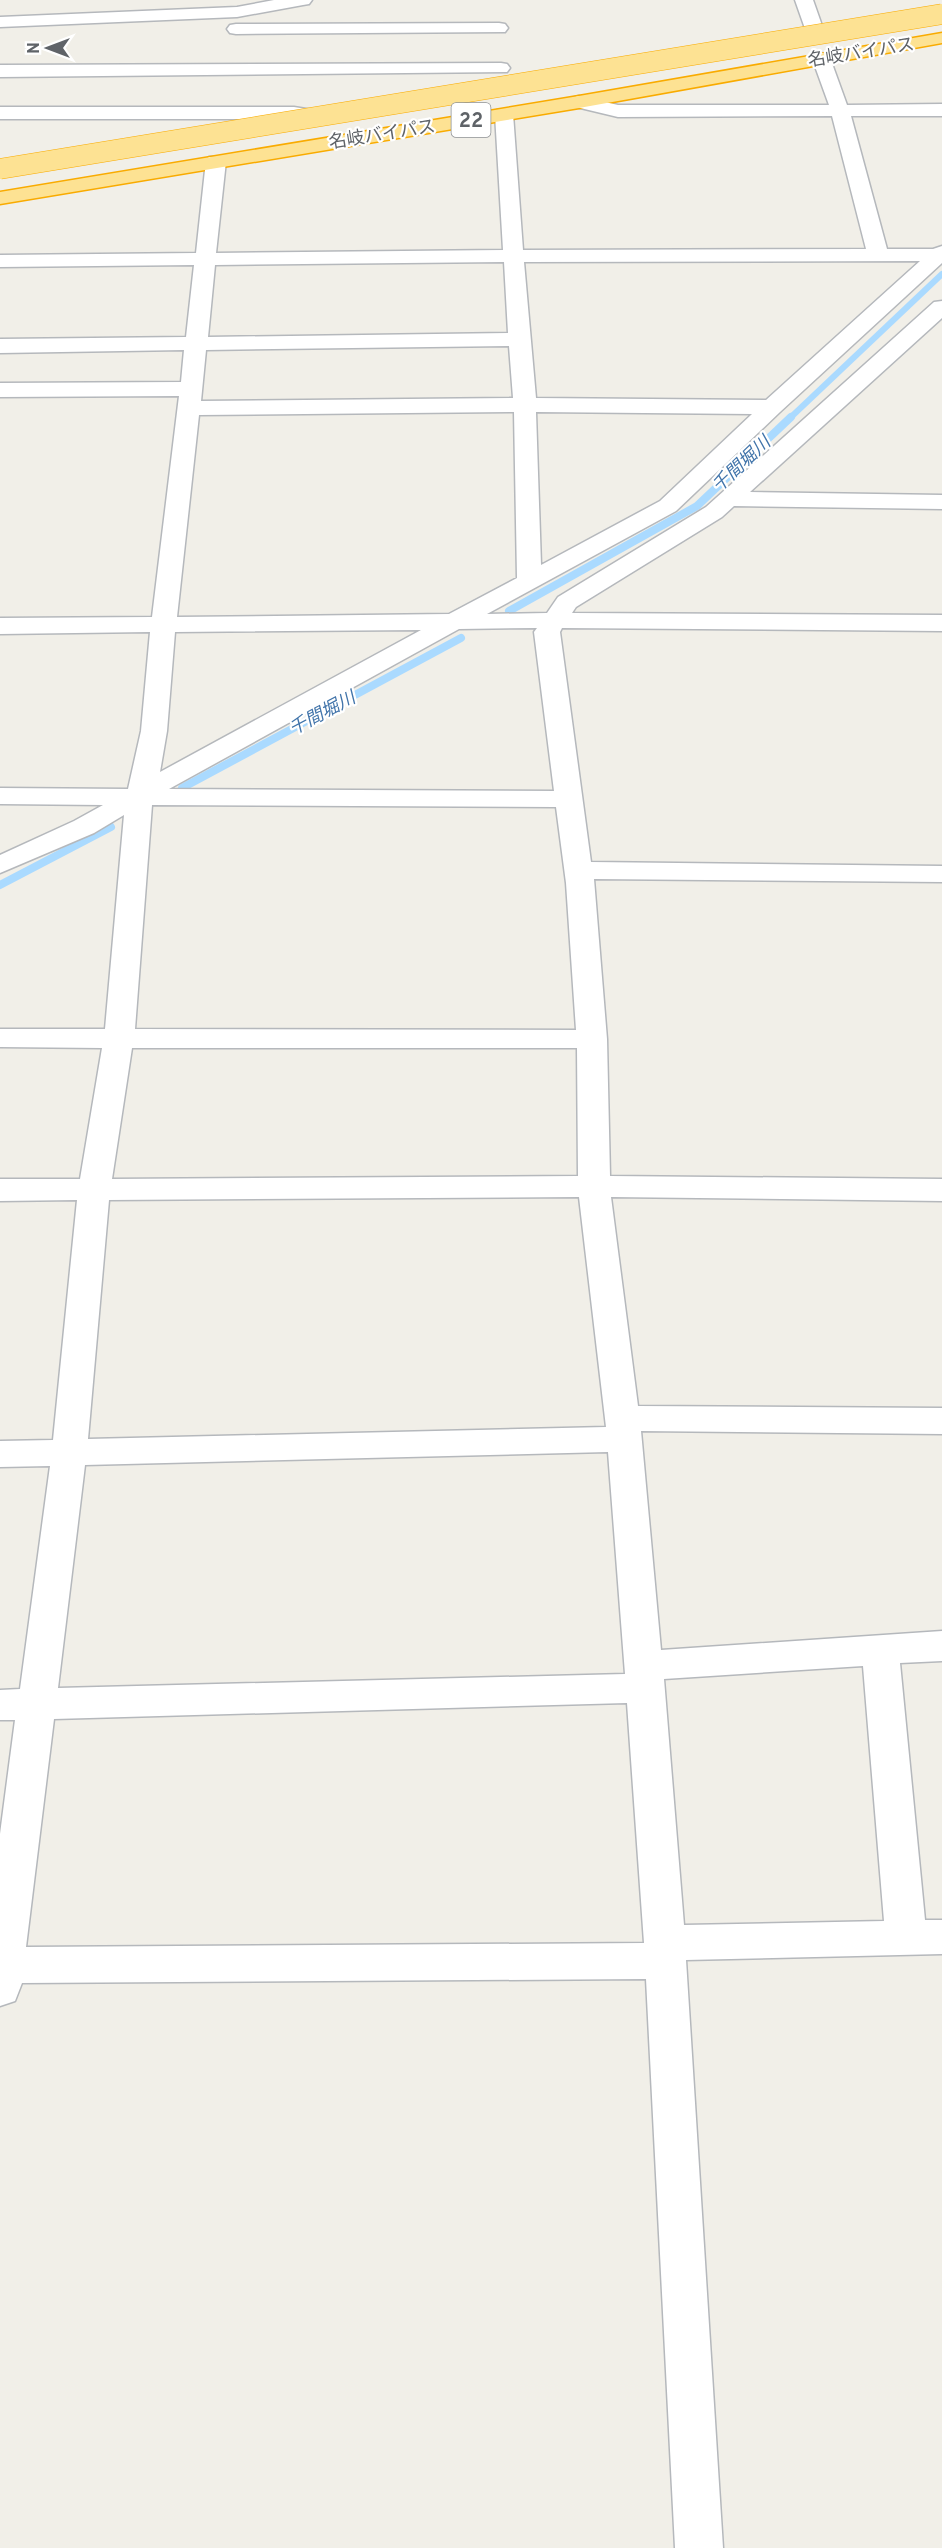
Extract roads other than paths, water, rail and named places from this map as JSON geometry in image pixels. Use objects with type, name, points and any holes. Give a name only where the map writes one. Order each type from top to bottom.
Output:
[{"type":"highway","name":"名岐バイパス","points":[[0,198],[219,148],[324,117],[942,15]]},
{"type":"highway","points":[[0,171],[942,15]]},
{"type":"highway","points":[[219,148],[277,144],[461,109],[942,26]]},
{"type":"highway","name":"名岐バイパス","points":[[0,171],[504,114],[942,38]]},
{"type":"street","points":[[235,14],[303,0]]},
{"type":"street","points":[[804,0],[818,37]]},
{"type":"street","points":[[496,9],[502,88]]},
{"type":"street","points":[[235,14],[231,69],[205,260],[191,399],[163,626],[149,770],[140,795],[119,1037],[94,1190],[69,1454],[18,1705],[1,1973],[665,1952],[924,1938],[879,1650]]},
{"type":"street","points":[[0,22],[235,14],[499,28]]},
{"type":"street","points":[[821,58],[840,110],[878,254]]},
{"type":"street","points":[[0,71],[501,68]]},
{"type":"street","points":[[579,102],[618,111],[942,110]]},
{"type":"street","points":[[0,113],[294,113],[324,117]]},
{"type":"street","points":[[504,114],[525,405],[529,581]]},
{"type":"street","points":[[0,261],[941,254]]},
{"type":"street","points":[[0,865],[84,827],[213,752],[668,506],[772,407],[941,254]]},
{"type":"street","points":[[699,2548],[665,1952],[644,1677],[624,1428],[594,1186],[592,1040],[578,870],[547,632],[567,602],[714,512],[934,321]]},
{"type":"street","points":[[0,346],[519,339]]},
{"type":"street","points":[[0,390],[191,399],[772,407]]},
{"type":"street","points":[[728,499],[942,502]]},
{"type":"street","points":[[0,626],[554,621],[942,623]]},
{"type":"street","points":[[0,796],[569,799]]},
{"type":"street","points":[[578,870],[942,874]]},
{"type":"street","points":[[0,1038],[592,1040]]},
{"type":"street","points":[[0,1190],[594,1186],[942,1190]]},
{"type":"street","points":[[0,1454],[69,1454],[624,1428],[942,1421]]},
{"type":"street","points":[[18,1705],[644,1677],[879,1650],[942,1646]]},
{"type":"waterway","name":"千間堀川","points":[[790,418],[942,274]]},
{"type":"waterway","name":"千間堀川","points":[[509,611],[697,506],[791,417]]},
{"type":"waterway","name":"千間堀川","points":[[182,788],[461,638]]},
{"type":"waterway","name":"千間堀川","points":[[0,885],[111,827]]}]
